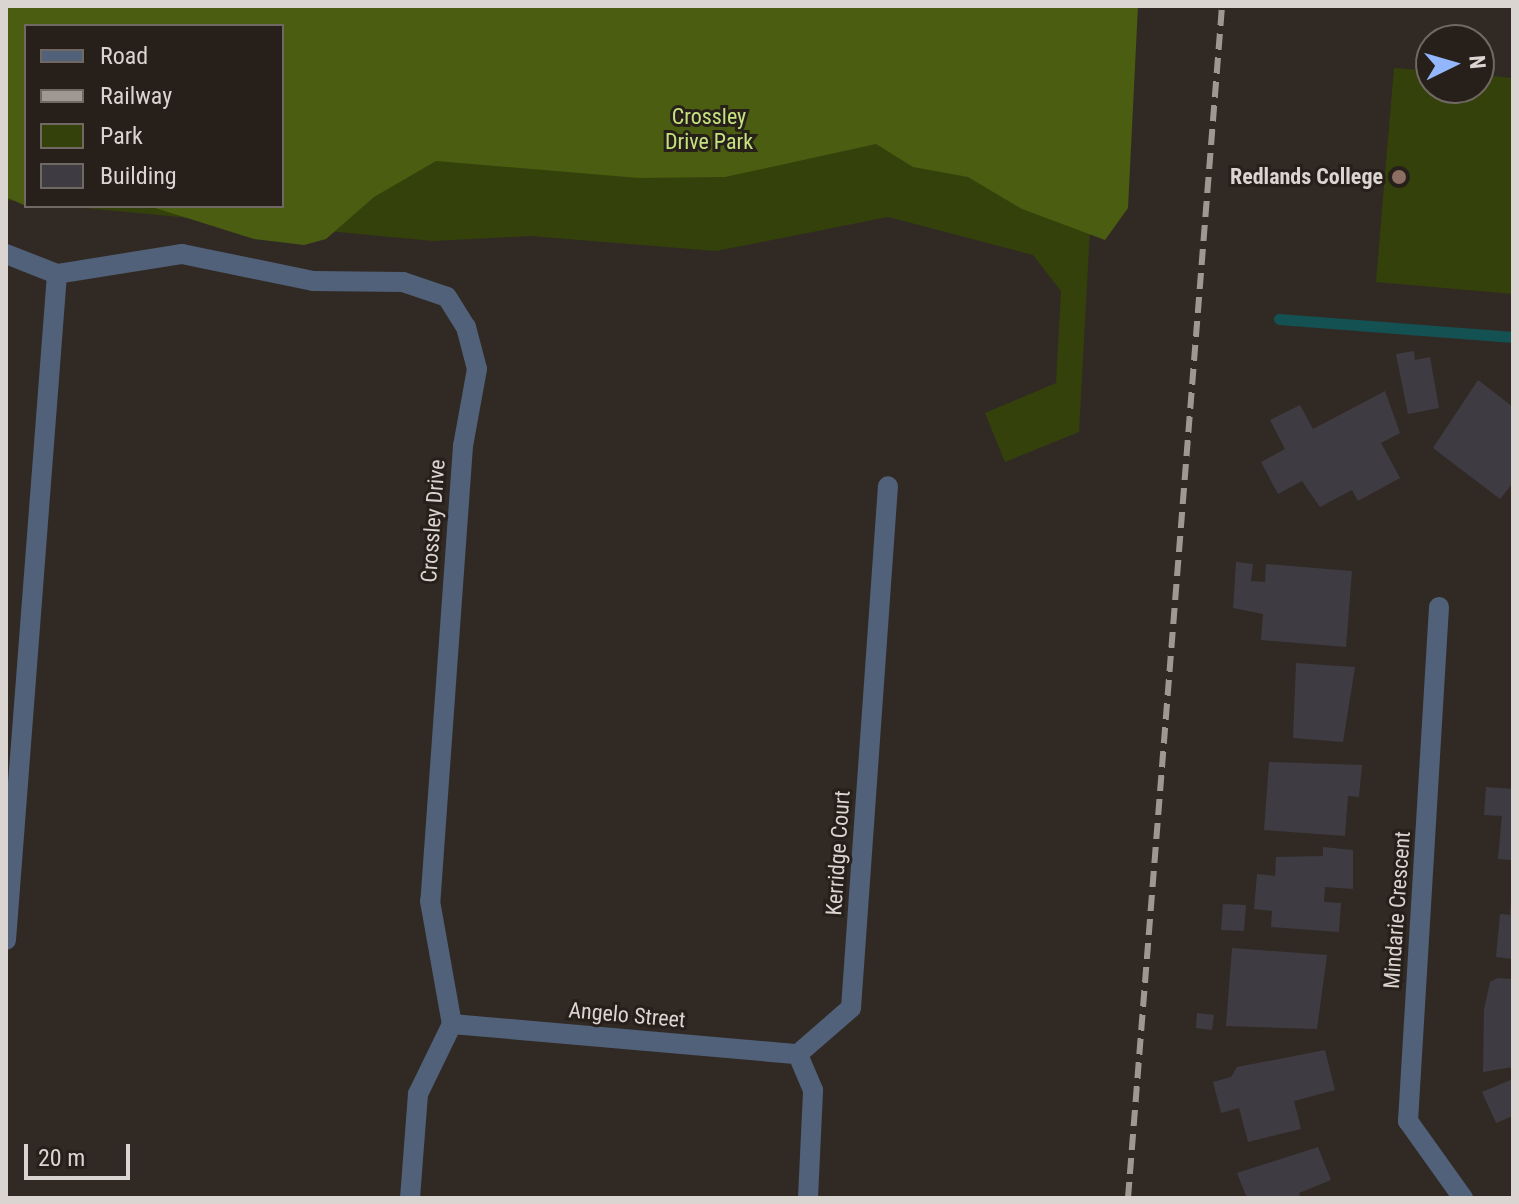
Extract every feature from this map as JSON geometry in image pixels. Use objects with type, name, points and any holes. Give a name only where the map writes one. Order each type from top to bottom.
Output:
[{"type":"street","points":[[6,254],[57,274],[6,940]]},
{"type":"street","name":"Crossley Drive","points":[[57,274],[182,254],[313,281],[403,282],[447,297],[466,327],[477,369],[463,446],[430,901],[452,1024]]},
{"type":"street","name":"Kerridge Court","points":[[798,1054],[851,1008],[888,486]]},
{"type":"street","name":"Mindarie Crescent","points":[[1439,607],[1408,1121],[1463,1198]]},
{"type":"street","points":[[410,1198],[418,1094],[452,1024]]},
{"type":"street","name":"Angelo Street","points":[[452,1024],[798,1054]]},
{"type":"street","points":[[798,1054],[813,1090],[808,1198]]},
{"type":"green space","name":"Crossley Drive Park","points":[[6,6],[1102,6],[1079,432],[1005,462],[985,413],[1056,383],[1061,291],[1033,255],[888,217],[716,251],[530,236],[433,241],[85,208],[284,208],[284,24],[24,24],[24,202],[6,200]]},
{"type":"green space","name":"Crossley Drive Park","points":[[6,6],[1138,6],[1128,208],[1105,240],[1022,209],[968,177],[913,167],[876,144],[725,177],[639,178],[436,161],[374,197],[326,239],[304,245],[254,239],[155,208],[284,208],[284,24],[24,24],[24,205],[6,197]]},
{"type":"green space","points":[[1394,68],[1415,70],[1415,104],[1495,104],[1495,76],[1513,78],[1513,294],[1376,282]]},
{"type":"building","points":[[1414,351],[1415,360],[1430,357],[1439,408],[1408,414],[1396,354]]},
{"type":"building","points":[[1478,380],[1513,407],[1513,483],[1500,499],[1433,448]]},
{"type":"building","points":[[1385,391],[1400,433],[1381,443],[1400,478],[1358,501],[1352,490],[1320,507],[1302,481],[1278,494],[1261,462],[1285,449],[1270,420],[1300,405],[1313,429]]},
{"type":"building","points":[[1236,562],[1253,564],[1251,581],[1265,582],[1266,564],[1352,571],[1346,647],[1261,640],[1263,614],[1233,608]]},
{"type":"building","points":[[1296,663],[1355,667],[1343,742],[1293,738]]},
{"type":"building","points":[[1269,762],[1362,765],[1359,797],[1348,796],[1345,836],[1264,830]]},
{"type":"building","points":[[1486,787],[1513,789],[1513,860],[1498,859],[1502,816],[1484,815]]},
{"type":"building","points":[[1323,847],[1353,850],[1353,889],[1325,887],[1324,902],[1341,903],[1339,932],[1271,927],[1272,911],[1254,909],[1257,874],[1275,876],[1276,857],[1323,856]]},
{"type":"building","points":[[1511,901],[1513,959],[1496,957],[1500,914],[1510,915]]},
{"type":"building","points":[[1223,904],[1246,905],[1244,931],[1221,930]]},
{"type":"building","points":[[1232,948],[1327,955],[1317,1029],[1226,1026]]},
{"type":"building","points":[[1498,978],[1513,979],[1513,1067],[1483,1072],[1484,1010],[1490,982]]},
{"type":"building","points":[[1197,1013],[1214,1015],[1212,1030],[1196,1028]]},
{"type":"building","points":[[1325,1050],[1335,1090],[1294,1101],[1301,1129],[1248,1142],[1239,1108],[1221,1113],[1213,1082],[1231,1077],[1237,1067]]},
{"type":"building","points":[[1513,1079],[1513,1116],[1496,1123],[1482,1092]]},
{"type":"building","points":[[1318,1147],[1331,1180],[1299,1193],[1301,1198],[1247,1198],[1237,1173]]},
{"type":"waterway","points":[[1279,319],[1513,337]]},
{"type":"railway","points":[[1128,1198],[1222,6]]},
{"type":"place","name":"Redlands College","points":[[1399,177]]}]
